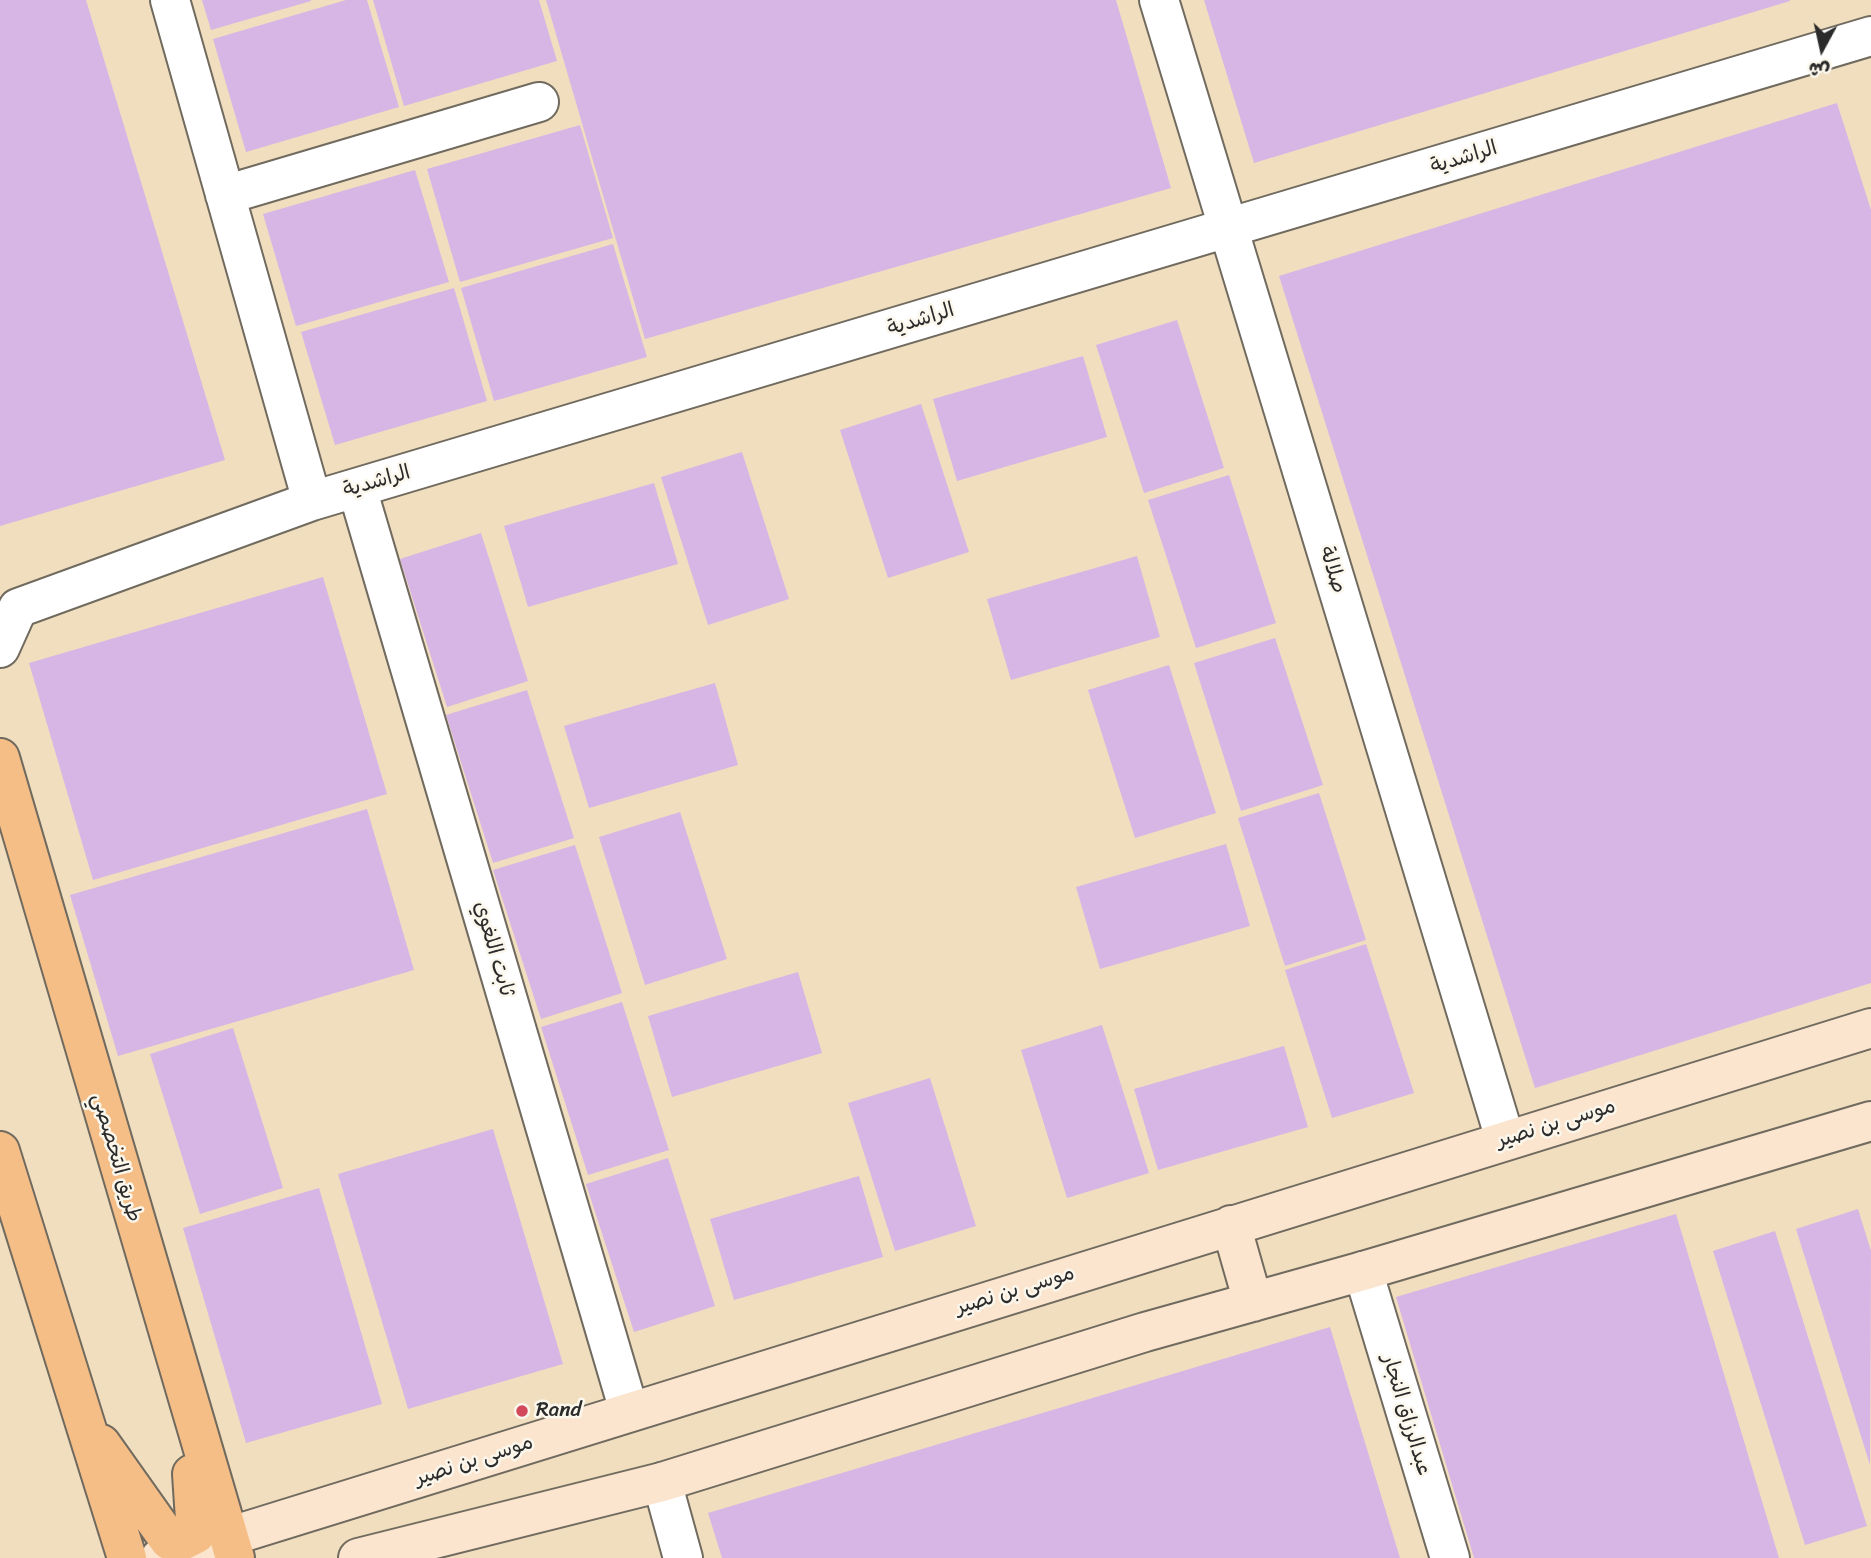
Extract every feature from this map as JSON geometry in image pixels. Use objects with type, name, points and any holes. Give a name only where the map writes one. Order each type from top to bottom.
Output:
[{"type":"main road","name":"طريق التخصصي","points":[[0,758],[231,1549]]},
{"type":"main road","points":[[0,1151],[127,1558]]},
{"type":"main road","points":[[86,1426],[126,1475],[169,1539],[184,1540],[196,1534],[184,1392]]},
{"type":"street","points":[[170,0],[312,500]]},
{"type":"street","name":"صلالة","points":[[1159,0],[1505,1139]]},
{"type":"street","name":"الراشدية","points":[[0,648],[18,608],[312,500],[1229,229],[1869,46]]},
{"type":"street","points":[[225,195],[539,102]]},
{"type":"street","name":"ثابت اللغوي","points":[[357,488],[629,1411]]},
{"type":"street","name":"موسى بن نصير","points":[[160,1558],[231,1549],[304,1515],[629,1411],[1871,1028]]},
{"type":"street","points":[[358,1558],[662,1482],[1145,1332],[1363,1271],[1871,1121]]},
{"type":"street","points":[[1231,1225],[1253,1302]]},
{"type":"street","name":"عبدالرزاق النجار","points":[[1363,1271],[1450,1558]]},
{"type":"street","points":[[662,1482],[682,1558]]},
{"type":"street","points":[[267,1558],[266,1537],[304,1515]]},
{"type":"building","points":[[0,0],[86,0],[225,460],[0,526]]},
{"type":"building","points":[[202,0],[311,0],[311,1],[211,30]]},
{"type":"building","points":[[346,0],[367,0],[399,107],[246,152],[213,39]]},
{"type":"building","points":[[373,0],[539,0],[557,61],[404,106]]},
{"type":"building","points":[[546,0],[1116,0],[1171,188],[645,339]]},
{"type":"building","points":[[1204,0],[1790,0],[1790,1],[1254,163]]},
{"type":"building","points":[[1837,103],[1871,210],[1871,983],[1535,1088],[1279,276]]},
{"type":"building","points":[[580,125],[613,238],[460,282],[427,169]]},
{"type":"building","points":[[415,170],[449,282],[296,326],[263,214]]},
{"type":"building","points":[[613,244],[647,357],[494,401],[461,288]]},
{"type":"building","points":[[454,288],[487,401],[335,445],[301,332]]},
{"type":"building","points":[[1177,320],[1224,468],[1144,493],[1096,345]]},
{"type":"building","points":[[1083,356],[1107,437],[957,481],[933,399]]},
{"type":"building","points":[[921,404],[969,552],[888,578],[840,430]]},
{"type":"building","points":[[742,452],[789,599],[708,625],[661,477]]},
{"type":"building","points":[[1229,475],[1276,623],[1196,648],[1148,500]]},
{"type":"building","points":[[654,483],[678,564],[528,607],[504,526]]},
{"type":"building","points":[[481,533],[528,681],[447,707],[400,559]]},
{"type":"building","points":[[1137,556],[1160,637],[1011,680],[987,599]]},
{"type":"building","points":[[323,577],[387,794],[93,880],[29,663]]},
{"type":"building","points":[[1275,638],[1323,785],[1241,811],[1194,663]]},
{"type":"building","points":[[1169,665],[1216,813],[1135,838],[1088,690]]},
{"type":"building","points":[[715,683],[738,765],[589,808],[564,726]]},
{"type":"building","points":[[527,690],[574,838],[493,863],[446,715]]},
{"type":"building","points":[[1319,793],[1366,940],[1285,966],[1238,818]]},
{"type":"building","points":[[367,809],[414,970],[118,1056],[70,895]]},
{"type":"building","points":[[680,812],[727,959],[645,985],[599,837]]},
{"type":"building","points":[[1226,844],[1250,926],[1100,969],[1076,887]]},
{"type":"building","points":[[575,845],[622,993],[541,1019],[493,870]]},
{"type":"building","points":[[1366,944],[1414,1093],[1332,1118],[1285,970]]},
{"type":"building","points":[[798,972],[822,1053],[672,1097],[648,1016]]},
{"type":"building","points":[[622,1002],[669,1150],[588,1175],[541,1027]]},
{"type":"building","points":[[1102,1025],[1149,1173],[1067,1198],[1021,1050]]},
{"type":"building","points":[[233,1028],[283,1188],[200,1214],[150,1054]]},
{"type":"building","points":[[1284,1046],[1308,1127],[1158,1170],[1134,1089]]},
{"type":"building","points":[[930,1078],[976,1226],[895,1251],[848,1103]]},
{"type":"building","points":[[493,1129],[563,1364],[408,1409],[338,1174]]},
{"type":"building","points":[[668,1158],[715,1306],[634,1332],[586,1184]]},
{"type":"building","points":[[859,1176],[883,1257],[734,1300],[710,1219]]},
{"type":"building","points":[[319,1188],[382,1404],[246,1443],[183,1228]]},
{"type":"building","points":[[1858,1209],[1871,1251],[1870,1465],[1796,1229]]},
{"type":"building","points":[[1676,1214],[1779,1558],[1474,1558],[1396,1297]]},
{"type":"building","points":[[1775,1231],[1867,1526],[1805,1545],[1713,1251]]},
{"type":"building","points":[[1330,1327],[1400,1558],[722,1558],[708,1513]]},
{"type":"place","name":"Rand","points":[[522,1411]]}]
